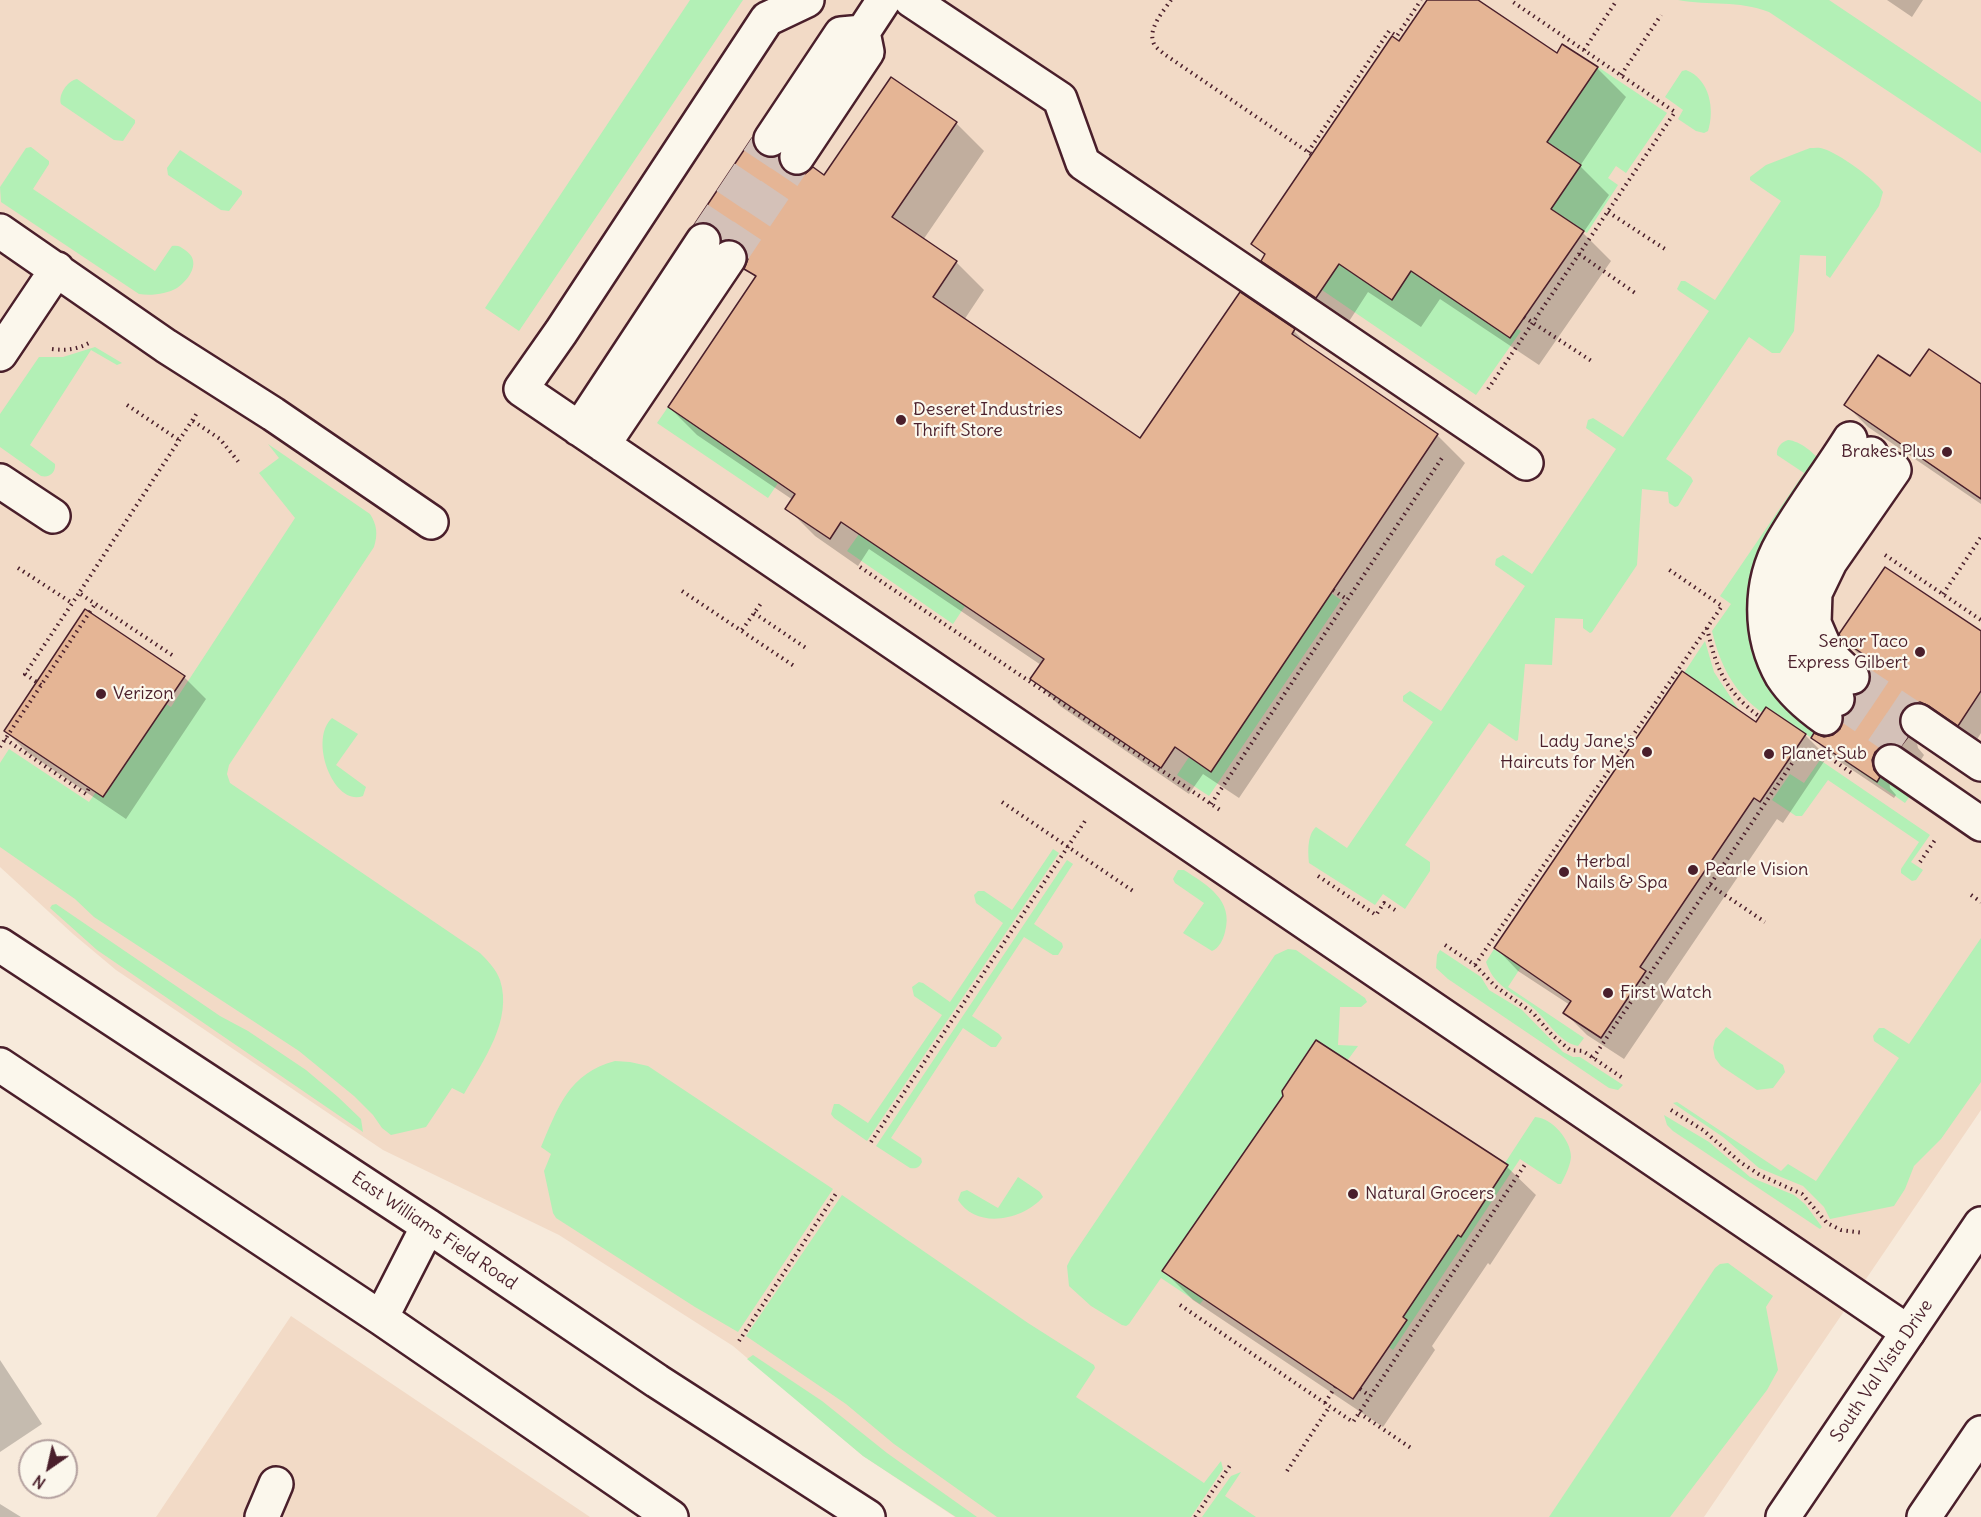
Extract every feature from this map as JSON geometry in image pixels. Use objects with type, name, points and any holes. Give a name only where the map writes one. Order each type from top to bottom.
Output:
[{"type":"main road","points":[[807,0],[767,19],[521,389],[1908,1332]]},
{"type":"main road","points":[[784,148],[867,52],[863,32],[884,0]]},
{"type":"main road","points":[[911,0],[1060,99],[1083,163],[1526,464]]},
{"type":"main road","points":[[0,231],[166,346],[273,414],[431,522]]},
{"type":"main road","points":[[591,437],[716,250]]},
{"type":"main road","points":[[0,354],[57,269]]},
{"type":"main road","points":[[1872,454],[1830,562],[1815,593],[1814,623],[1827,653],[1838,698],[1804,703],[1782,676],[1766,636],[1766,585],[1780,545],[1872,454]]},
{"type":"main road","points":[[0,482],[53,516]]},
{"type":"main road","points":[[1904,742],[1981,764]]},
{"type":"main road","points":[[1904,742],[1981,797]]},
{"type":"main road","points":[[1904,742],[1981,824]]},
{"type":"main road","name":"East Williams Field Road","points":[[0,945],[428,1226],[657,1382],[868,1517]]},
{"type":"main road","points":[[0,1065],[381,1318],[671,1517]]},
{"type":"main road","name":"South Val Vista Drive","points":[[1783,1517],[1981,1224]]},
{"type":"main road","points":[[381,1318],[428,1226]]},
{"type":"main road","points":[[1924,1517],[1981,1433]]},
{"type":"main road","points":[[262,1517],[276,1484]]},
{"type":"path","points":[[1171,0],[1156,21],[1152,34],[1154,45],[1310,153],[1389,31],[1397,36],[1421,0]]},
{"type":"path","points":[[1483,397],[1675,111],[1510,0]]},
{"type":"path","points":[[1584,50],[1617,0]]},
{"type":"path","points":[[1621,75],[1661,15]]},
{"type":"path","points":[[1608,212],[1668,251]]},
{"type":"path","points":[[1579,254],[1638,295]]},
{"type":"path","points":[[1524,317],[1593,362]]},
{"type":"path","points":[[46,348],[65,351],[81,348],[93,341]]},
{"type":"path","points":[[127,405],[179,440]]},
{"type":"path","points":[[41,685],[25,674],[198,413],[191,407]]},
{"type":"path","points":[[193,421],[220,439],[241,465]]},
{"type":"path","points":[[1211,804],[1444,454]]},
{"type":"path","points":[[1943,594],[1981,537]]},
{"type":"path","points":[[1883,553],[1981,620]]},
{"type":"path","points":[[858,566],[1222,812]]},
{"type":"path","points":[[18,568],[72,603]]},
{"type":"path","points":[[1475,965],[1722,606],[1668,569]]},
{"type":"path","points":[[1333,590],[1348,600]]},
{"type":"path","points":[[682,591],[794,666]]},
{"type":"path","points":[[79,593],[172,655]]},
{"type":"path","points":[[742,630],[766,596]]},
{"type":"path","points":[[0,747],[95,604]]},
{"type":"path","points":[[754,613],[806,648]]},
{"type":"path","points":[[1707,628],[1720,674],[1746,706],[1760,717]]},
{"type":"path","points":[[5,739],[86,794],[89,788]]},
{"type":"path","points":[[1593,1058],[1804,746],[1800,744]]},
{"type":"path","points":[[1002,802],[1133,891]]},
{"type":"path","points":[[871,1142],[1090,814]]},
{"type":"path","points":[[1318,876],[1376,915],[1384,903],[1395,910]]},
{"type":"path","points":[[1710,885],[1765,922]]},
{"type":"path","points":[[1971,895],[1981,902]]},
{"type":"path","points":[[1445,945],[1475,965],[1495,986],[1533,1013],[1551,1035],[1570,1050],[1583,1051],[1624,1079]]},
{"type":"path","points":[[1671,1110],[1703,1130],[1740,1162],[1760,1175],[1803,1194],[1827,1223],[1841,1230],[1864,1233]]},
{"type":"path","points":[[1180,1305],[1353,1422],[1526,1163]]},
{"type":"path","points":[[739,1341],[837,1192]]},
{"type":"path","points":[[1287,1470],[1335,1387]]},
{"type":"path","points":[[1360,1389],[1370,1396]]},
{"type":"path","points":[[1359,1413],[1411,1448]]},
{"type":"path","points":[[1195,1517],[1231,1464]]},
{"type":"shaded area","points":[[0,0],[1981,0],[1981,1110],[1704,1517],[955,1517],[863,1456],[733,1346],[559,1235],[383,1150],[116,970],[73,934],[0,867]]},
{"type":"shaded area","points":[[291,1316],[590,1517],[156,1517]]},
{"type":"green space","points":[[690,0],[743,0],[519,331],[485,308]]},
{"type":"green space","points":[[1678,0],[1829,0],[1981,102],[1981,153],[1769,12],[1746,6]]},
{"type":"green space","points":[[1598,67],[1667,113],[1626,173],[1616,166],[1608,178],[1618,185],[1587,233],[1551,209],[1581,165],[1534,133],[1563,89],[1577,98]]},
{"type":"green space","points":[[1686,70],[1701,80],[1709,96],[1710,123],[1708,131],[1704,133],[1696,131],[1678,119],[1683,110],[1665,97],[1682,71]]},
{"type":"green space","points":[[77,79],[135,120],[123,141],[114,140],[61,104],[64,89],[70,82]]},
{"type":"green space","points":[[31,147],[49,161],[33,189],[155,271],[172,246],[182,248],[193,259],[192,270],[186,280],[169,292],[154,295],[139,294],[1,202],[0,187],[26,148]]},
{"type":"green space","points":[[1810,148],[1821,148],[1830,152],[1865,174],[1883,192],[1879,206],[1830,278],[1826,275],[1826,256],[1800,255],[1794,331],[1780,353],[1772,353],[1749,337],[1666,459],[1691,477],[1693,481],[1678,506],[1675,507],[1669,503],[1668,492],[1642,489],[1637,565],[1592,632],[1583,628],[1583,619],[1555,618],[1552,665],[1525,664],[1518,740],[1516,741],[1489,723],[1405,845],[1430,862],[1430,871],[1405,909],[1383,894],[1375,905],[1309,863],[1309,844],[1313,830],[1316,827],[1347,848],[1433,722],[1403,701],[1403,696],[1410,691],[1441,711],[1525,586],[1495,565],[1496,559],[1503,555],[1532,574],[1616,449],[1586,428],[1588,420],[1593,418],[1623,437],[1709,311],[1677,289],[1681,281],[1685,281],[1715,300],[1781,201],[1750,180],[1750,177],[1766,165]]},
{"type":"green space","points":[[180,150],[242,191],[229,211],[221,210],[168,175],[167,168]]},
{"type":"green space","points":[[1339,264],[1392,300],[1411,271],[1521,331],[1476,395],[1322,290]]},
{"type":"green space","points":[[95,347],[122,363],[117,365],[91,350],[30,445],[55,464],[52,474],[41,476],[0,447],[0,414],[39,357],[63,357]]},
{"type":"green space","points":[[668,407],[778,483],[768,498],[657,423]]},
{"type":"green space","points":[[1788,440],[1807,448],[1821,463],[1811,726],[1912,793],[1905,803],[1767,707],[1763,713],[1753,705],[1736,687],[1724,667],[1715,643],[1712,631],[1731,604],[1720,596],[1804,473],[1777,455],[1777,450],[1783,442]]},
{"type":"green space","points":[[268,444],[370,514],[376,530],[376,538],[374,547],[229,765],[227,774],[230,783],[480,953],[496,972],[503,995],[503,1010],[494,1040],[464,1094],[452,1088],[426,1127],[391,1135],[354,1096],[299,1051],[94,917],[75,899],[0,847],[0,763],[9,749],[89,802],[96,792],[104,797],[166,704],[171,707],[295,518],[259,473],[279,458]]},
{"type":"green space","points":[[859,534],[965,606],[953,624],[847,551]]},
{"type":"green space","points":[[1331,593],[1341,600],[1209,796],[1177,775],[1189,757],[1210,771]]},
{"type":"green space","points":[[1705,641],[1714,672],[1739,710],[1684,673]]},
{"type":"green space","points":[[332,718],[358,734],[336,765],[366,787],[363,796],[352,797],[343,792],[334,782],[328,769],[323,741],[325,728]]},
{"type":"green space","points":[[1820,760],[1930,835],[1911,862],[1923,870],[1916,880],[1912,881],[1901,873],[1901,869],[1919,842],[1828,780],[1802,816],[1796,816],[1772,800],[1790,774],[1804,783]]},
{"type":"green space","points":[[1053,849],[1059,853],[867,1141],[834,1118],[831,1114],[834,1104],[839,1104],[868,1123],[942,1015],[914,996],[912,987],[919,982],[923,983],[950,1002],[1003,923],[976,903],[974,895],[978,891],[984,891],[1012,910]]},
{"type":"green space","points":[[1067,860],[1073,864],[1034,924],[1062,943],[1063,947],[1058,955],[1053,955],[1024,937],[972,1016],[1002,1038],[996,1047],[991,1047],[963,1028],[891,1138],[921,1158],[922,1162],[918,1167],[910,1168],[876,1146]]},
{"type":"green space","points":[[1178,870],[1184,870],[1209,888],[1217,895],[1226,911],[1227,921],[1223,938],[1217,948],[1212,951],[1183,933],[1204,903],[1175,883],[1173,879]]},
{"type":"green space","points":[[56,904],[220,1016],[248,1031],[306,1070],[361,1119],[363,1132],[97,950],[50,908]]},
{"type":"green space","points":[[1981,938],[1981,1082],[1941,1139],[1914,1166],[1905,1189],[1894,1206],[1830,1219],[1824,1207],[1803,1186],[1759,1168],[1723,1137],[1673,1103],[1677,1102],[1781,1171],[1788,1164],[1816,1181],[1899,1058],[1874,1041],[1873,1036],[1879,1028],[1884,1028],[1909,1044]]},
{"type":"green space","points":[[1288,949],[1296,950],[1365,998],[1367,1002],[1361,1007],[1340,1007],[1338,1045],[1358,1046],[1347,1061],[1315,1040],[1282,1091],[1283,1096],[1163,1271],[1204,1299],[1200,1304],[1161,1278],[1129,1324],[1122,1325],[1091,1306],[1069,1286],[1067,1266],[1275,955]]},
{"type":"green space","points":[[1494,949],[1521,967],[1508,987],[1584,1038],[1578,1046],[1564,1040],[1532,1007],[1496,980],[1486,962]]},
{"type":"green space","points":[[1440,950],[1481,977],[1489,990],[1522,1010],[1563,1052],[1573,1057],[1580,1057],[1623,1085],[1618,1090],[1609,1088],[1448,979],[1436,968],[1437,955]]},
{"type":"green space","points":[[1726,1027],[1783,1065],[1785,1072],[1773,1088],[1757,1090],[1721,1066],[1715,1058],[1713,1048],[1715,1040]]},
{"type":"green space","points":[[615,1061],[648,1066],[833,1189],[738,1332],[556,1218],[553,1213],[544,1171],[551,1154],[541,1147],[567,1093],[586,1074],[599,1066]]},
{"type":"green space","points":[[1664,1115],[1709,1142],[1750,1177],[1794,1195],[1805,1204],[1822,1227],[1820,1229],[1673,1131],[1667,1125]]},
{"type":"green space","points":[[1535,1117],[1548,1121],[1568,1144],[1571,1157],[1561,1184],[1520,1159],[1393,1350],[1389,1347],[1407,1320],[1403,1317],[1458,1235],[1461,1237],[1508,1166],[1505,1163]]},
{"type":"green space","points":[[1018,1177],[1040,1192],[1043,1197],[1034,1205],[1012,1216],[988,1218],[976,1215],[958,1200],[961,1192],[967,1190],[998,1208]]},
{"type":"green space","points":[[842,1195],[1028,1323],[1094,1365],[1095,1368],[1076,1397],[1204,1483],[1221,1461],[1223,1469],[1191,1517],[997,1517],[894,1444],[846,1404],[746,1336]]},
{"type":"green space","points":[[1728,1263],[1773,1296],[1766,1307],[1778,1370],[1767,1390],[1670,1517],[1549,1517],[1715,1268],[1720,1264]]},
{"type":"green space","points":[[753,1355],[822,1401],[887,1453],[977,1517],[956,1517],[863,1456],[747,1359]]},
{"type":"green space","points":[[1241,1472],[1225,1496],[1256,1517],[1202,1517],[1231,1476]]},
{"type":"building","points":[[1427,0],[1478,0],[1557,53],[1562,44],[1598,67],[1547,142],[1581,165],[1551,209],[1584,231],[1510,338],[1411,271],[1392,300],[1339,264],[1316,298],[1261,261],[1265,254],[1251,244],[1392,36],[1399,41]]},
{"type":"building","name":"Deseret Industries Thrift Store","points":[[891,77],[957,122],[892,217],[957,261],[933,297],[1140,438],[1240,292],[1295,329],[1292,334],[1438,434],[1211,772],[1175,747],[1161,768],[1030,679],[1044,659],[841,522],[830,539],[785,509],[795,494],[668,407],[756,276],[744,269],[748,259],[746,249],[740,243],[731,239],[722,241],[713,225],[704,222],[694,225],[752,138],[754,147],[760,154],[769,158],[778,156],[781,166],[787,173],[795,176],[805,174],[813,167],[824,175]]},
{"type":"building","name":"Brakes Plus","points":[[1929,349],[1981,384],[1981,499],[1844,405],[1878,355],[1910,376]]},
{"type":"building","name":"Senor Taco Express Gilbert","points":[[1885,567],[1981,631],[1981,691],[1958,726],[1920,702],[1910,704],[1903,710],[1899,720],[1901,730],[1908,737],[1901,746],[1893,743],[1884,745],[1875,752],[1872,760],[1874,770],[1880,777],[1877,782],[1811,738],[1814,733],[1824,737],[1833,735],[1840,729],[1843,717],[1851,711],[1855,703],[1855,695],[1865,690],[1870,682],[1870,671],[1863,661],[1866,656],[1842,640],[1839,634]]},
{"type":"building","name":"Verizon","points":[[85,609],[185,676],[103,797],[4,731]]},
{"type":"building","points":[[1682,671],[1756,722],[1766,707],[1806,734],[1760,802],[1754,798],[1640,967],[1646,971],[1601,1038],[1563,1013],[1571,1001],[1494,948]]},
{"type":"building","name":"Natural Grocers","points":[[1316,1040],[1508,1165],[1461,1237],[1458,1235],[1403,1317],[1407,1320],[1353,1399],[1162,1271],[1283,1096],[1282,1091]]},
{"type":"tunnel","points":[[703,241],[771,139]]},
{"type":"tunnel","points":[[729,258],[797,157]]},
{"type":"tunnel","points":[[1852,677],[1918,721]]},
{"type":"tunnel","points":[[1837,699],[1903,744]]},
{"type":"place","name":"Deseret Industries Thrift Store","points":[[901,420]]},
{"type":"place","name":"Brakes Plus","points":[[1947,452]]},
{"type":"place","name":"Senor Taco Express Gilbert","points":[[1920,652]]},
{"type":"place","name":"Verizon","points":[[101,694]]},
{"type":"place","name":"Lady Jane's Haircuts for Men","points":[[1647,752]]},
{"type":"place","name":"Planet Sub","points":[[1769,754]]},
{"type":"place","name":"Pearle Vision","points":[[1693,870]]},
{"type":"place","name":"Herbal Nails & Spa","points":[[1564,872]]},
{"type":"place","name":"First Watch","points":[[1608,993]]},
{"type":"place","name":"Natural Grocers","points":[[1353,1194]]}]
